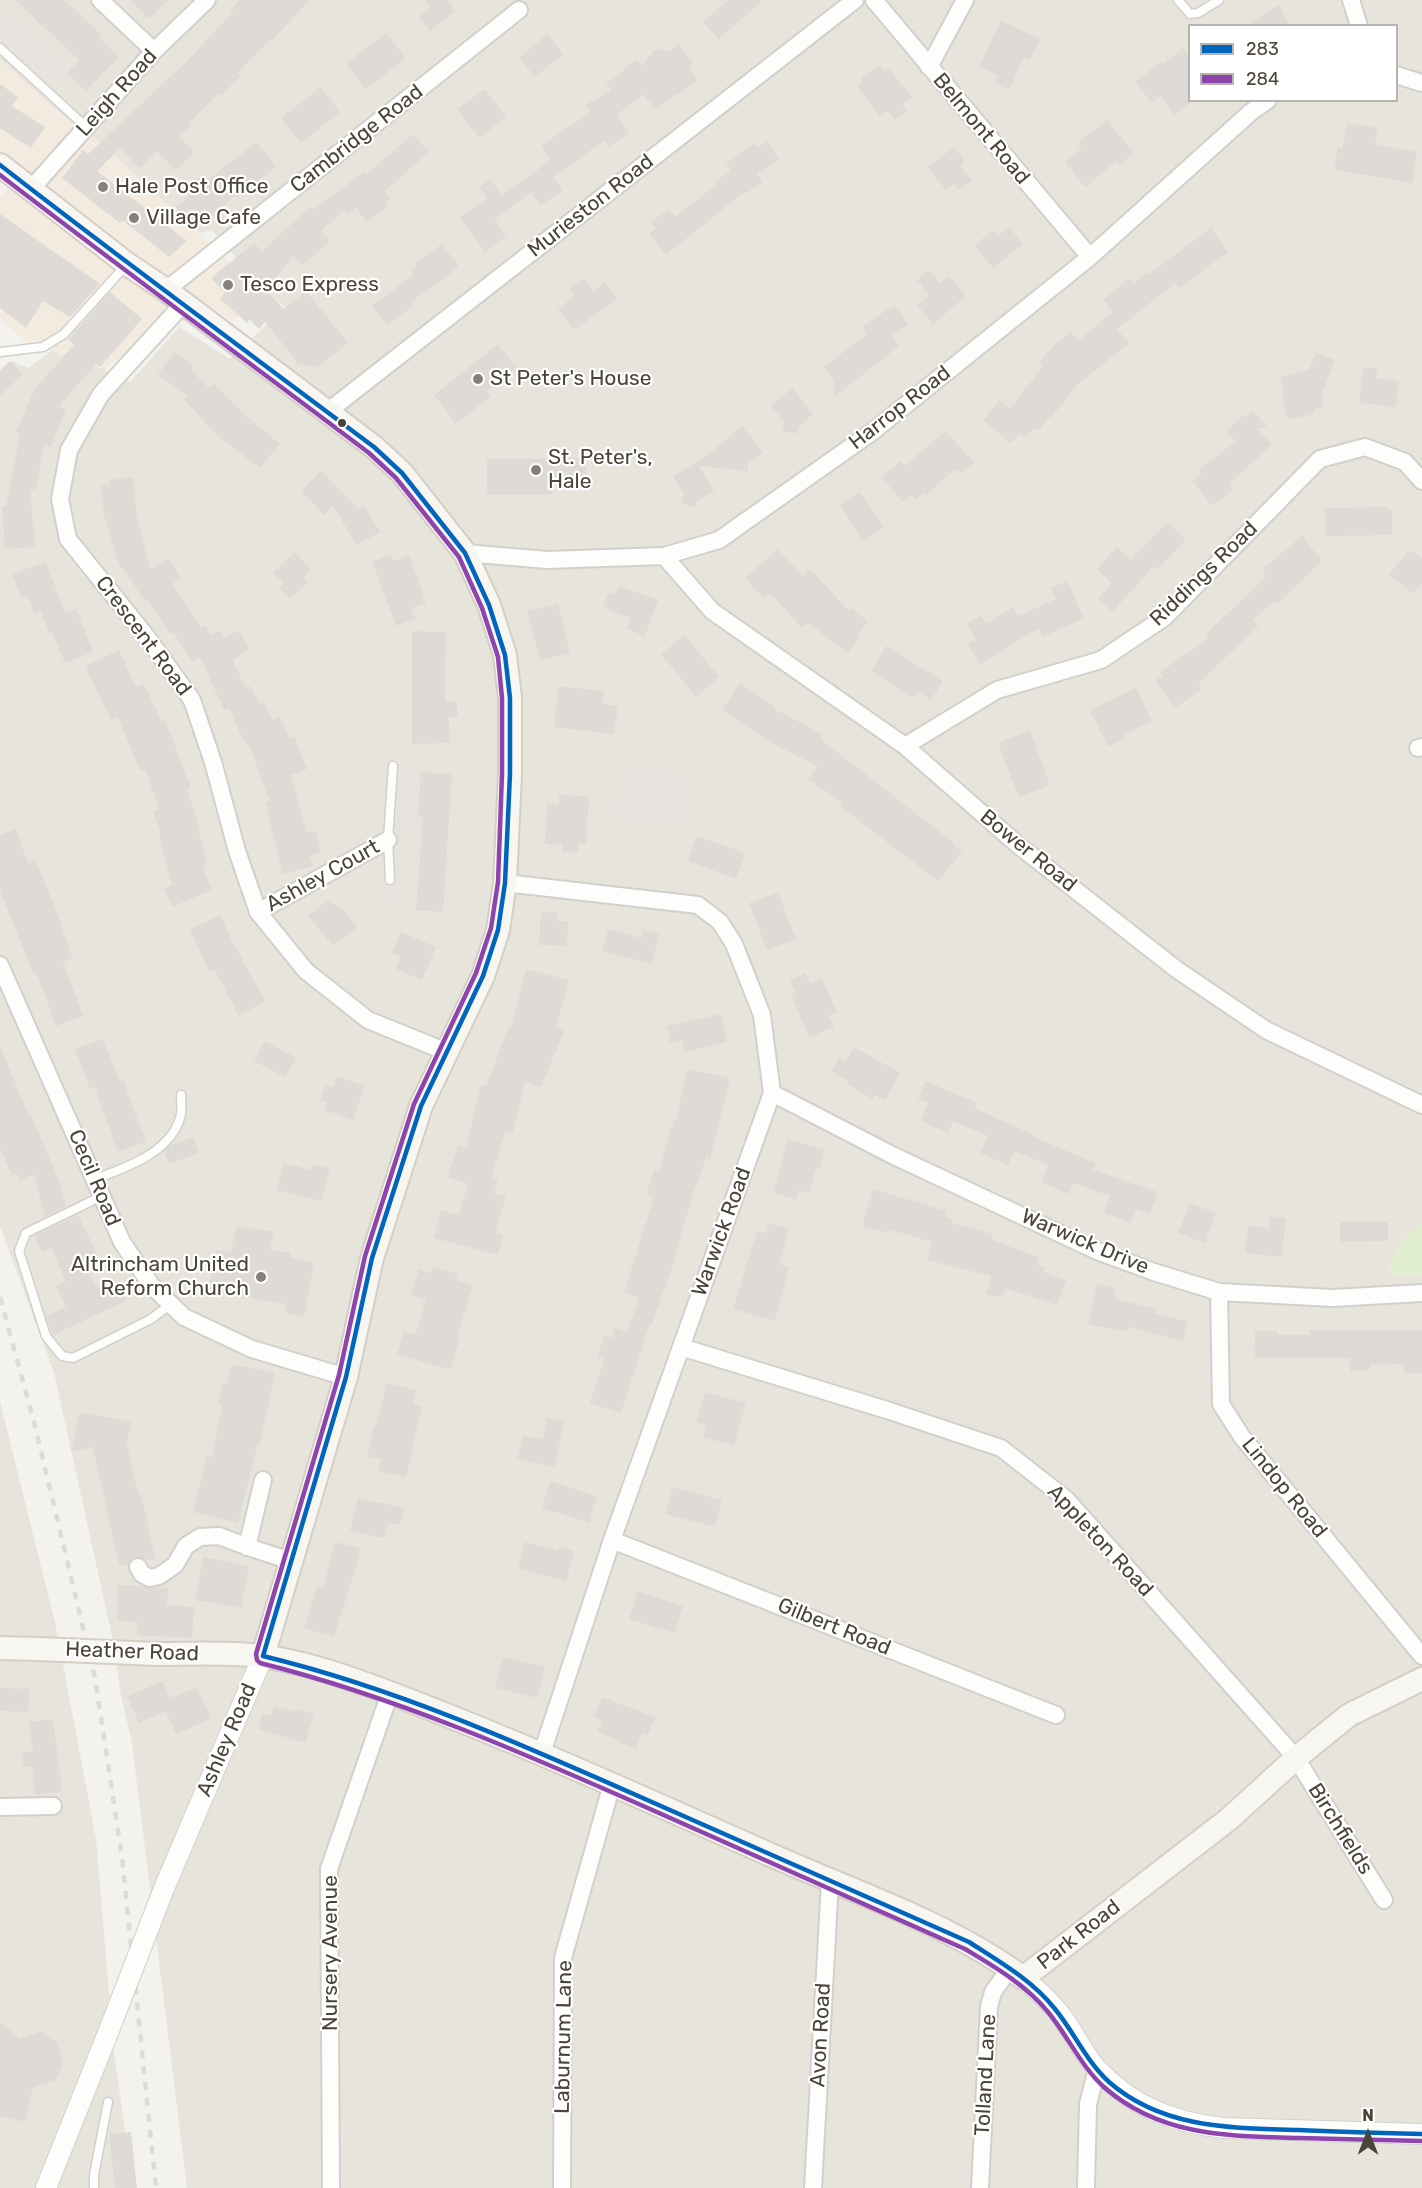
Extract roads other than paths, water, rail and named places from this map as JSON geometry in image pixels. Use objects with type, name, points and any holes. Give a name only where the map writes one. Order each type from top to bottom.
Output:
[{"type":"main road","name":"Ashley Road","points":[[0,165],[127,264],[175,297],[374,447],[402,473],[465,553],[489,605],[505,655],[510,698],[510,774],[505,883],[498,930],[483,976],[420,1106],[372,1258],[346,1377],[263,1656]]},
{"type":"main road","name":"Heather Road","points":[[0,1648],[263,1656]]},
{"type":"main road","name":"Park Road","points":[[263,1656],[316,1669],[390,1693],[542,1753],[969,1941],[1016,1973],[1229,1819],[1296,1758],[1349,1715],[1422,1679]]},
{"type":"street","points":[[99,0],[154,51]]},
{"type":"street","name":"Leigh Road","points":[[31,189],[154,51],[207,0]]},
{"type":"street","name":"Murieston Road","points":[[327,412],[855,0]]},
{"type":"street","name":"Belmont Road","points":[[874,0],[1089,257]]},
{"type":"street","points":[[929,67],[965,0]]},
{"type":"street","points":[[1351,0],[1358,24]]},
{"type":"street","name":"Cambridge Road","points":[[175,297],[519,10]]},
{"type":"street","points":[[1398,76],[1422,83]]},
{"type":"street","name":"Harrop Road","points":[[465,553],[547,560],[664,556],[719,540],[872,432],[1089,257],[1251,112],[1265,102]]},
{"type":"street","name":"Crescent Road","points":[[175,297],[101,394],[69,450],[60,499],[68,539],[146,636],[192,700],[213,762],[237,851],[258,912],[306,971],[368,1020],[447,1052]]},
{"type":"street","name":"Riddings Road","points":[[905,746],[997,690],[1101,660],[1165,617],[1320,459],[1365,447],[1405,462],[1422,481]]},
{"type":"street","name":"Bower Road","points":[[664,556],[712,611],[905,746],[1018,845],[1176,969],[1266,1030],[1422,1105]]},
{"type":"street","name":"Ashley Court","points":[[258,912],[388,840]]},
{"type":"street","name":"Warwick Road","points":[[505,883],[698,905],[713,916],[720,922],[734,944],[762,1015],[772,1093],[612,1540],[542,1753]]},
{"type":"street","name":"Cecil Road","points":[[0,965],[122,1242],[151,1285],[184,1317],[252,1350],[346,1377]]},
{"type":"street","name":"Warwick Drive","points":[[772,1093],[894,1156],[1097,1251],[1154,1272],[1219,1292],[1333,1298],[1422,1293]]},
{"type":"street","name":"Lindop Road","points":[[1219,1292],[1221,1404],[1242,1437],[1422,1656]]},
{"type":"street","name":"Appleton Road","points":[[681,1347],[890,1411],[1000,1448],[1066,1499],[1296,1758]]},
{"type":"street","points":[[247,1546],[263,1480]]},
{"type":"street","points":[[138,1567],[142,1574],[150,1578],[159,1576],[175,1565],[186,1546],[200,1537],[219,1536],[291,1560]]},
{"type":"street","name":"Gilbert Road","points":[[612,1540],[1056,1715]]},
{"type":"street","name":"Ashley Road","points":[[46,2188],[165,1886],[263,1656]]},
{"type":"street","name":"Nursery Avenue","points":[[331,2188],[330,1869],[390,1693]]},
{"type":"street","name":"Birchfields","points":[[1296,1758],[1384,1900]]},
{"type":"street","name":"Laburnum Lane","points":[[562,2188],[563,1958],[612,1784]]},
{"type":"street","points":[[0,1807],[53,1806]]},
{"type":"street","name":"Avon Road","points":[[813,2188],[830,1881]]},
{"type":"street","points":[[1016,1973],[1043,1994],[1062,2016],[1097,2069],[1123,2092],[1152,2110],[1175,2120],[1197,2126],[1422,2134]]},
{"type":"street","name":"Tolland Lane","points":[[981,2188],[989,2007],[993,1992],[1016,1973]]},
{"type":"street","points":[[1086,2188],[1088,2104],[1097,2069]]},
{"type":"lane","points":[[1178,0],[1190,14],[1198,13],[1219,0]]},
{"type":"lane","points":[[0,48],[86,127]]},
{"type":"lane","points":[[0,352],[43,347],[64,334],[127,264]]},
{"type":"lane","points":[[390,880],[388,840],[393,766]]},
{"type":"lane","points":[[95,1179],[137,1163],[170,1137],[181,1114],[181,1095]]},
{"type":"lane","points":[[102,1196],[26,1233],[19,1251],[46,1336],[62,1356],[73,1358],[151,1319],[171,1304]]},
{"type":"lane","points":[[94,2188],[95,2165],[108,2102]]},
{"type":"railway","points":[[0,1297],[35,1426],[95,1678],[122,1857],[156,2188]]},
{"type":"place","name":"Hale Post Office","points":[[103,187]]},
{"type":"place","name":"Village Cafe","points":[[134,218]]},
{"type":"place","name":"Tesco Express","points":[[228,285]]},
{"type":"place","name":"St Peter's House","points":[[478,379]]},
{"type":"place","name":"St. Peter's, Hale","points":[[536,470]]},
{"type":"place","name":"Altrincham United Reform Church","points":[[261,1277]]}]
